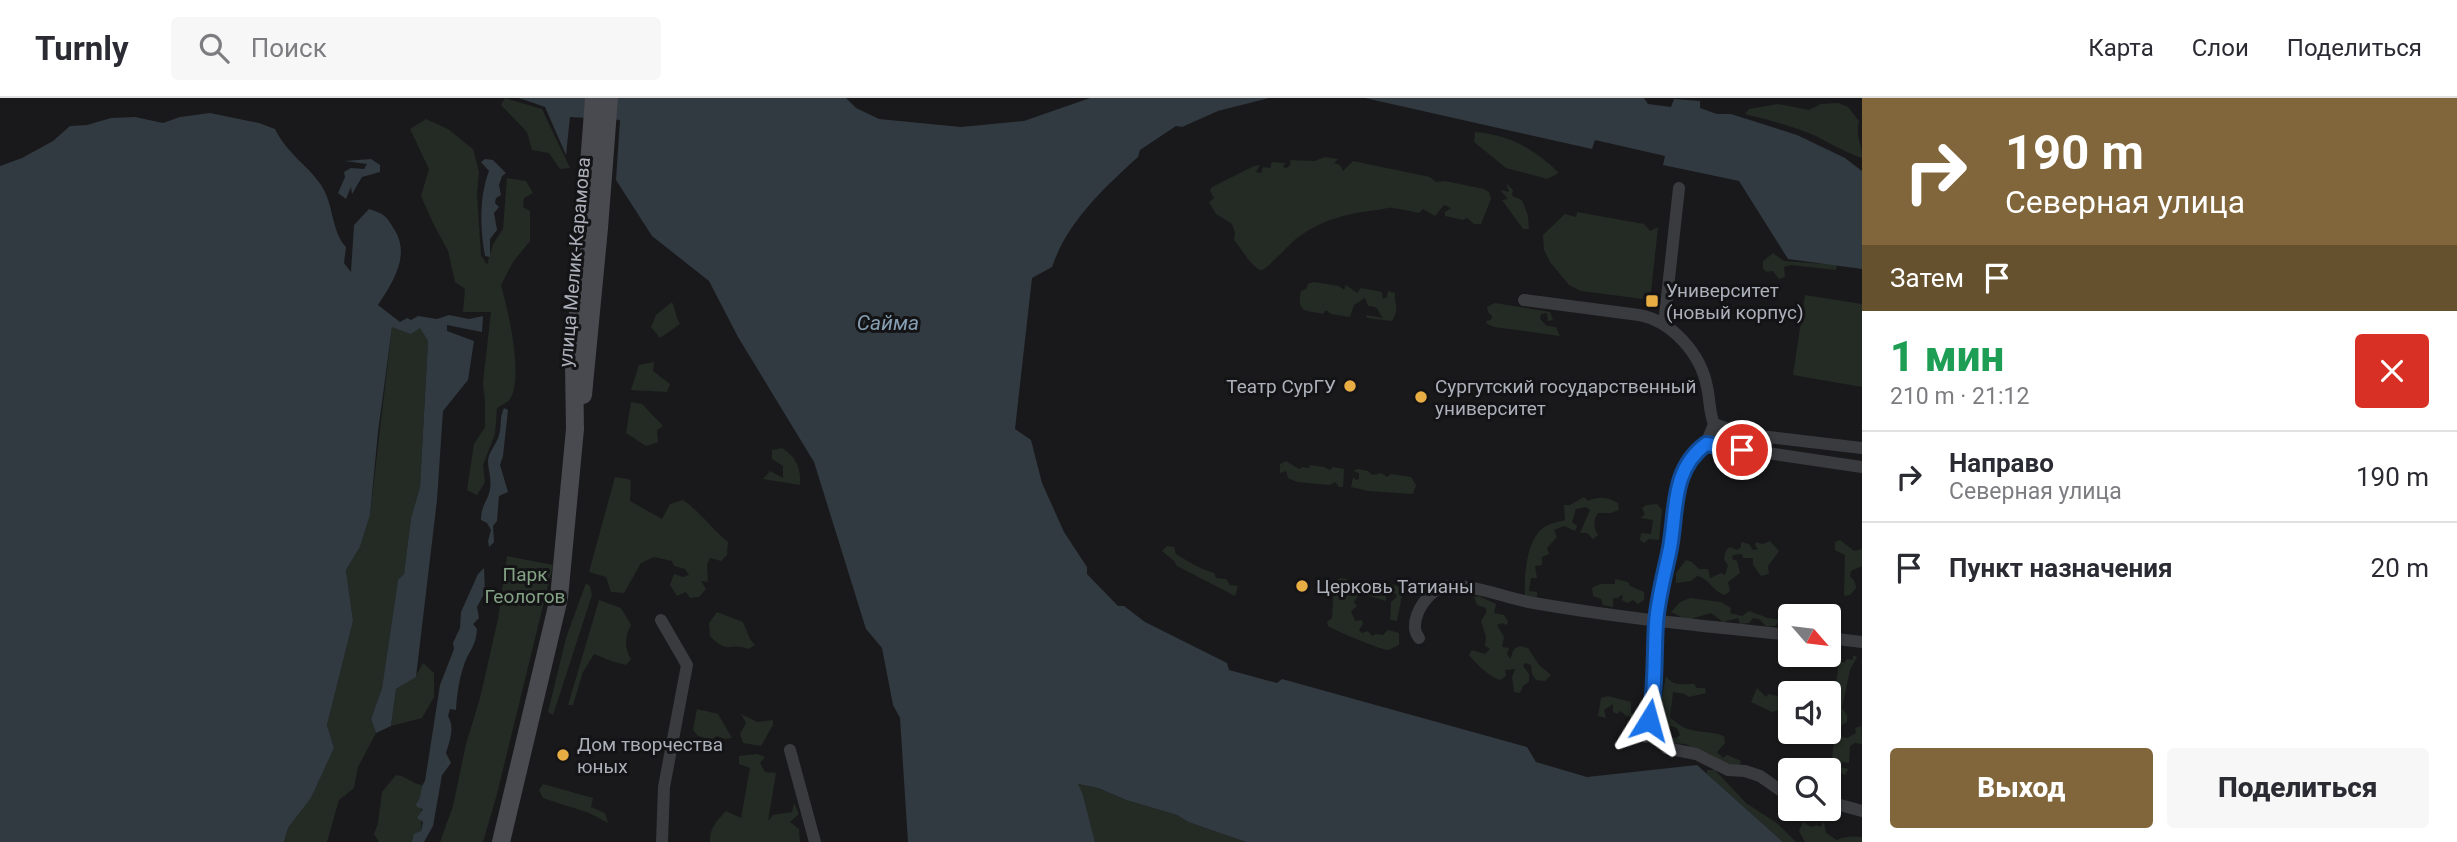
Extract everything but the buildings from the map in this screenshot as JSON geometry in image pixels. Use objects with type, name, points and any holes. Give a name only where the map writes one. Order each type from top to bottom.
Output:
[{"type":"main road","name":"улица Мелик-Карамова","points":[[501,842],[559,598],[575,429],[585,380],[594,98]]},
{"type":"main road","name":"улица Мелик-Карамова","points":[[592,225],[609,98]]},
{"type":"street","points":[[1664,324],[1679,188]]},
{"type":"street","points":[[1524,300],[1653,317],[1685,345],[1703,371],[1714,424],[1706,444],[1695,452],[1678,482],[1670,549],[1656,621],[1654,732],[1666,748],[1696,754],[1728,770],[1745,771],[1760,776],[1778,789]]},
{"type":"street","points":[[1714,424],[1743,434],[1862,449]]},
{"type":"street","points":[[1706,444],[1862,467]]},
{"type":"street","points":[[1419,638],[1415,628],[1420,608],[1435,590],[1445,587],[1461,587],[1531,603],[1656,621],[1778,634]]},
{"type":"street","points":[[661,620],[687,665],[666,772],[662,842]]},
{"type":"street","points":[[1841,639],[1862,642]]},
{"type":"street","points":[[1646,737],[1653,703]]},
{"type":"street","points":[[790,750],[815,842]]},
{"type":"street","points":[[1841,805],[1862,811]]},
{"type":"green space","points":[[505,98],[542,109],[570,168],[560,169],[549,153],[532,150],[527,132],[501,105]]},
{"type":"green space","points":[[1838,103],[1848,107],[1859,121],[1862,158],[1807,132],[1745,114],[1749,109],[1778,104],[1809,110],[1821,104]]},
{"type":"green space","points":[[426,119],[448,129],[473,149],[479,172],[477,194],[481,255],[487,265],[493,244],[503,229],[507,178],[526,181],[533,193],[524,198],[523,207],[530,211],[530,241],[513,262],[501,285],[513,343],[514,389],[510,399],[497,408],[495,434],[483,465],[485,482],[477,495],[467,490],[474,444],[485,427],[483,382],[491,312],[463,312],[465,289],[455,282],[448,251],[421,196],[429,169],[410,129]]},
{"type":"green space","points":[[1475,132],[1499,136],[1520,144],[1558,172],[1547,179],[1506,168],[1474,142]]},
{"type":"green space","points":[[1325,157],[1338,159],[1334,163],[1340,165],[1343,171],[1353,161],[1430,177],[1436,182],[1445,181],[1484,189],[1489,192],[1491,199],[1481,224],[1474,224],[1467,218],[1463,220],[1445,216],[1445,212],[1451,208],[1444,205],[1435,216],[1423,209],[1419,213],[1391,208],[1338,218],[1301,235],[1265,269],[1258,269],[1234,240],[1232,224],[1216,214],[1209,202],[1214,198],[1210,190],[1254,166],[1260,165],[1256,172],[1261,173],[1263,167],[1270,168],[1272,162],[1285,163],[1283,167],[1287,168],[1291,164],[1290,160],[1315,161]]},
{"type":"green space","points":[[1506,183],[1513,190],[1512,196],[1522,200],[1529,229],[1523,229],[1502,200],[1508,199],[1500,190],[1509,192]]},
{"type":"green space","points":[[1577,212],[1644,224],[1650,231],[1658,227],[1651,292],[1644,293],[1643,299],[1581,291],[1569,285],[1550,262],[1544,250],[1543,235],[1565,214],[1576,217]]},
{"type":"green space","points":[[1773,253],[1784,261],[1837,265],[1836,270],[1791,265],[1784,267],[1785,277],[1779,279],[1773,271],[1767,272],[1763,269],[1763,261]]},
{"type":"green space","points":[[1314,282],[1339,286],[1344,290],[1346,285],[1357,293],[1361,288],[1382,292],[1383,299],[1387,297],[1388,291],[1395,293],[1394,317],[1392,321],[1367,318],[1366,315],[1383,318],[1376,308],[1368,306],[1365,298],[1354,305],[1350,317],[1331,314],[1326,310],[1323,314],[1304,310],[1300,304],[1301,291]]},
{"type":"green space","points":[[1805,295],[1862,304],[1862,387],[1793,375]]},
{"type":"green space","points":[[672,302],[680,324],[660,338],[651,327],[656,315]]},
{"type":"green space","points":[[1495,303],[1550,312],[1553,320],[1548,321],[1547,313],[1541,314],[1540,319],[1547,326],[1556,327],[1560,336],[1487,324],[1486,321],[1491,320],[1492,316],[1487,307]]},
{"type":"green space","points":[[392,327],[420,327],[428,341],[420,487],[411,518],[404,574],[398,581],[382,688],[371,719],[376,733],[358,767],[354,788],[339,800],[327,842],[284,842],[288,828],[311,798],[334,748],[327,725],[353,621],[346,570],[360,547],[370,515]]},
{"type":"green space","points":[[654,362],[653,371],[670,384],[667,392],[631,390],[639,365]]},
{"type":"green space","points":[[631,402],[642,404],[663,426],[657,430],[658,442],[646,446],[626,433]]},
{"type":"green space","points":[[782,448],[797,464],[800,485],[763,479],[770,471],[783,478],[783,466],[772,459],[772,450]]},
{"type":"green space","points":[[1286,461],[1299,469],[1309,468],[1310,465],[1330,470],[1333,467],[1344,469],[1343,487],[1339,487],[1335,482],[1330,485],[1297,482],[1288,478],[1286,471],[1280,473],[1280,464]]},
{"type":"green space","points":[[1353,471],[1368,471],[1372,475],[1381,473],[1387,477],[1391,474],[1411,477],[1416,485],[1413,494],[1351,487],[1353,477],[1359,479],[1359,473]]},
{"type":"green space","points":[[615,477],[631,481],[630,501],[662,519],[670,504],[683,500],[728,542],[727,555],[721,561],[710,558],[707,565],[708,582],[701,581],[706,589],[699,597],[690,598],[686,592],[677,596],[670,585],[674,574],[683,577],[689,575],[685,569],[674,566],[672,561],[654,557],[641,563],[624,593],[611,592],[606,577],[589,572]]},
{"type":"green space","points":[[1584,497],[1588,501],[1610,499],[1618,503],[1619,510],[1598,513],[1594,524],[1598,535],[1593,539],[1587,533],[1580,533],[1590,510],[1586,507],[1576,509],[1572,522],[1577,526],[1575,531],[1564,526],[1554,530],[1557,537],[1547,548],[1549,554],[1542,557],[1542,565],[1535,566],[1537,578],[1531,578],[1529,591],[1537,592],[1537,596],[1531,599],[1525,596],[1527,560],[1537,534],[1548,525],[1565,520],[1564,505],[1570,505]]},
{"type":"green space","points":[[1657,504],[1662,510],[1659,540],[1649,539],[1644,543],[1640,540],[1641,533],[1651,534],[1653,520],[1641,518],[1645,514],[1642,508]]},
{"type":"green space","points":[[1840,540],[1854,551],[1862,549],[1862,566],[1851,571],[1850,576],[1856,588],[1850,595],[1844,596],[1845,555],[1835,550],[1835,542]]},
{"type":"green space","points":[[1770,541],[1779,551],[1768,566],[1769,574],[1761,576],[1753,565],[1753,558],[1743,558],[1742,554],[1733,555],[1732,559],[1737,561],[1740,573],[1728,582],[1730,591],[1725,595],[1697,576],[1691,581],[1676,583],[1676,573],[1686,560],[1699,569],[1708,569],[1710,578],[1721,573],[1725,575],[1728,566],[1724,559],[1726,550],[1730,547],[1737,550],[1741,547],[1741,542],[1749,544],[1753,550],[1758,549],[1756,542],[1763,544]]},
{"type":"green space","points":[[1167,546],[1174,547],[1176,554],[1214,573],[1216,578],[1226,579],[1230,585],[1238,586],[1235,596],[1177,566],[1162,551]]},
{"type":"green space","name":"Парк Геологов","points":[[507,556],[553,565],[483,842],[440,842],[453,806],[466,744],[480,698],[498,619]]},
{"type":"green space","points":[[1340,578],[1347,579],[1347,586],[1371,590],[1374,585],[1386,584],[1403,590],[1397,621],[1390,620],[1391,602],[1397,597],[1389,591],[1386,592],[1386,601],[1360,593],[1354,602],[1357,606],[1351,611],[1355,621],[1362,620],[1363,624],[1359,630],[1362,633],[1368,631],[1372,636],[1383,635],[1388,630],[1399,633],[1399,645],[1389,650],[1384,649],[1328,626],[1327,622],[1332,618],[1334,584]]},
{"type":"green space","points":[[1615,579],[1628,582],[1630,586],[1644,592],[1644,600],[1638,604],[1633,600],[1627,603],[1622,600],[1621,595],[1613,598],[1613,607],[1603,605],[1601,599],[1593,596],[1592,588],[1600,584],[1615,584]]},
{"type":"green space","points":[[586,583],[590,586],[592,595],[553,715],[548,712],[566,638]]},
{"type":"green space","points":[[1479,596],[1496,604],[1494,613],[1504,615],[1508,621],[1507,625],[1497,625],[1504,637],[1502,647],[1509,648],[1507,654],[1510,659],[1514,649],[1520,646],[1528,648],[1539,665],[1551,675],[1545,681],[1536,680],[1531,665],[1525,663],[1523,666],[1529,674],[1529,682],[1523,686],[1520,693],[1514,692],[1512,677],[1515,669],[1505,670],[1506,676],[1500,680],[1483,669],[1469,655],[1472,650],[1485,654],[1490,649],[1485,646],[1486,637],[1481,621],[1486,608],[1477,605],[1474,597]]},
{"type":"green space","points":[[1690,598],[1721,602],[1731,608],[1730,613],[1742,616],[1749,611],[1778,620],[1778,623],[1775,626],[1766,626],[1759,619],[1753,618],[1749,623],[1740,624],[1738,618],[1723,622],[1711,613],[1687,620],[1671,612],[1680,602]]},
{"type":"green space","points":[[599,600],[621,608],[631,625],[626,642],[631,659],[626,665],[594,654],[583,672],[573,705],[568,705]]},
{"type":"green space","points":[[717,612],[743,622],[755,645],[748,649],[726,647],[716,642],[710,636],[709,623]]},
{"type":"green space","points":[[1853,655],[1857,657],[1850,670],[1842,708],[1847,715],[1847,722],[1841,728],[1841,681],[1837,681],[1838,667],[1841,667],[1841,662],[1853,660]]},
{"type":"green space","points":[[423,663],[434,673],[434,697],[422,718],[391,726],[396,689],[415,677]]},
{"type":"green space","points":[[1666,676],[1675,683],[1694,684],[1697,688],[1705,688],[1706,693],[1689,697],[1673,692],[1670,718],[1685,728],[1724,736],[1725,743],[1717,752],[1723,758],[1727,755],[1741,761],[1740,765],[1724,764],[1710,754],[1686,744],[1669,743],[1667,736],[1676,738],[1680,735],[1677,728],[1663,724],[1666,714],[1660,707]]},
{"type":"green space","points":[[1757,688],[1766,697],[1768,694],[1778,696],[1778,710],[1772,712],[1751,702]]},
{"type":"green space","points":[[1608,696],[1631,702],[1631,712],[1636,720],[1631,726],[1632,717],[1621,711],[1617,714],[1613,712],[1613,704],[1604,710],[1606,718],[1598,716],[1601,698]]},
{"type":"green space","points":[[697,709],[718,714],[732,738],[717,736],[711,740],[698,736],[693,730]]},
{"type":"green space","points":[[741,714],[757,722],[773,720],[761,746],[743,743],[740,734],[746,723]]},
{"type":"green space","points":[[1861,726],[1862,744],[1855,743],[1850,746],[1849,763],[1842,762],[1841,767],[1841,758],[1832,758],[1833,744],[1841,744],[1841,737],[1847,738],[1856,733],[1855,728]]},
{"type":"green space","points":[[757,754],[765,757],[760,763],[765,772],[776,773],[768,821],[773,815],[792,812],[794,803],[799,814],[790,822],[799,829],[800,842],[710,842],[712,829],[726,811],[741,818],[750,768],[739,764],[739,756]]},
{"type":"green space","points":[[1841,767],[1848,769],[1845,775],[1841,773]]},
{"type":"green space","points":[[1707,770],[1715,770],[1746,803],[1778,824],[1796,842],[1783,842],[1707,774]]},
{"type":"green space","points":[[396,775],[422,785],[421,831],[412,842],[379,842],[374,834],[382,792]]},
{"type":"green space","points":[[543,784],[593,798],[591,807],[605,813],[608,823],[589,813],[543,798],[539,790]]},
{"type":"green space","points":[[1077,784],[1098,788],[1126,800],[1177,815],[1188,822],[1246,842],[1095,842],[1083,795]]},
{"type":"green space","points":[[1803,822],[1811,827],[1820,827],[1824,822],[1826,833],[1837,840],[1862,837],[1862,842],[1805,842],[1799,831]]},
{"type":"water","name":"Сайма","points":[[519,98],[846,98],[856,108],[879,119],[961,127],[1024,121],[1090,98],[1269,98],[1218,111],[1182,127],[1176,126],[1140,150],[1138,157],[1077,221],[1067,235],[1052,267],[1032,278],[1015,429],[1031,440],[1042,483],[1064,532],[1087,567],[1087,574],[1118,606],[1124,606],[1145,622],[1227,663],[1229,670],[1277,683],[1282,679],[1527,747],[1536,762],[1587,777],[1697,765],[1783,842],[1246,842],[1188,822],[1177,815],[1126,800],[1098,788],[1078,784],[1095,842],[908,842],[900,718],[893,705],[882,648],[866,629],[814,462],[738,337],[709,281],[652,236],[616,180],[620,120],[570,117],[566,155],[545,107]]},
{"type":"water","points":[[1365,98],[1644,98],[1648,104],[1671,107],[1674,99],[1700,101],[1700,108],[1717,114],[1731,114],[1797,135],[1845,158],[1862,171],[1862,269],[1788,259],[1739,181],[1663,165],[1665,156],[1595,140],[1592,149]]},
{"type":"water","points":[[210,113],[275,129],[325,192],[341,241],[346,247],[344,263],[351,272],[354,225],[369,209],[387,218],[399,239],[401,249],[394,278],[378,305],[400,322],[418,316],[437,319],[449,315],[469,319],[483,316],[482,332],[447,325],[447,331],[474,341],[468,380],[443,411],[437,500],[416,677],[396,689],[391,726],[376,733],[371,719],[382,688],[398,580],[404,574],[411,518],[420,487],[428,341],[420,328],[411,334],[392,327],[370,515],[360,547],[346,570],[353,621],[327,725],[334,748],[311,798],[288,828],[284,842],[0,842],[0,166],[22,158],[53,141],[70,126],[87,125],[111,118],[135,117],[163,123],[180,117]]},
{"type":"water","points":[[371,159],[380,165],[380,172],[362,177],[352,194],[351,187],[346,199],[338,193],[345,177],[344,172],[351,168],[364,169],[367,164],[345,161]]},
{"type":"water","points":[[485,159],[493,160],[506,173],[499,185],[501,195],[496,198],[495,203],[499,207],[494,213],[497,230],[490,239],[490,257],[485,256],[481,224],[483,191],[489,171],[481,162]]},
{"type":"water","points":[[504,408],[508,410],[500,465],[508,492],[499,496],[497,521],[493,526],[494,542],[489,547],[491,530],[487,523],[481,520],[481,515],[490,485],[488,458],[500,432]]},
{"type":"water","points":[[484,568],[485,592],[477,607],[479,618],[473,624],[477,629],[475,640],[462,671],[456,710],[450,709],[448,716],[451,730],[446,753],[451,763],[442,775],[433,826],[424,842],[412,842],[414,834],[421,831],[423,822],[417,818],[423,809],[416,804],[425,781],[440,685],[454,649],[461,612],[478,574]]},
{"type":"place","name":"Университет (новый корпус)","points":[[1652,301]]},
{"type":"place","name":"Театр СурГУ","points":[[1350,386]]},
{"type":"place","name":"Сургутский государственный университет","points":[[1421,397]]},
{"type":"place","name":"Церковь Татианы","points":[[1302,586]]},
{"type":"place","name":"Дом творчества юных","points":[[563,755]]},
{"type":"route","points":[[1649,720],[1653,703],[1656,621],[1670,549],[1678,482],[1695,452],[1706,444],[1742,450]]}]
